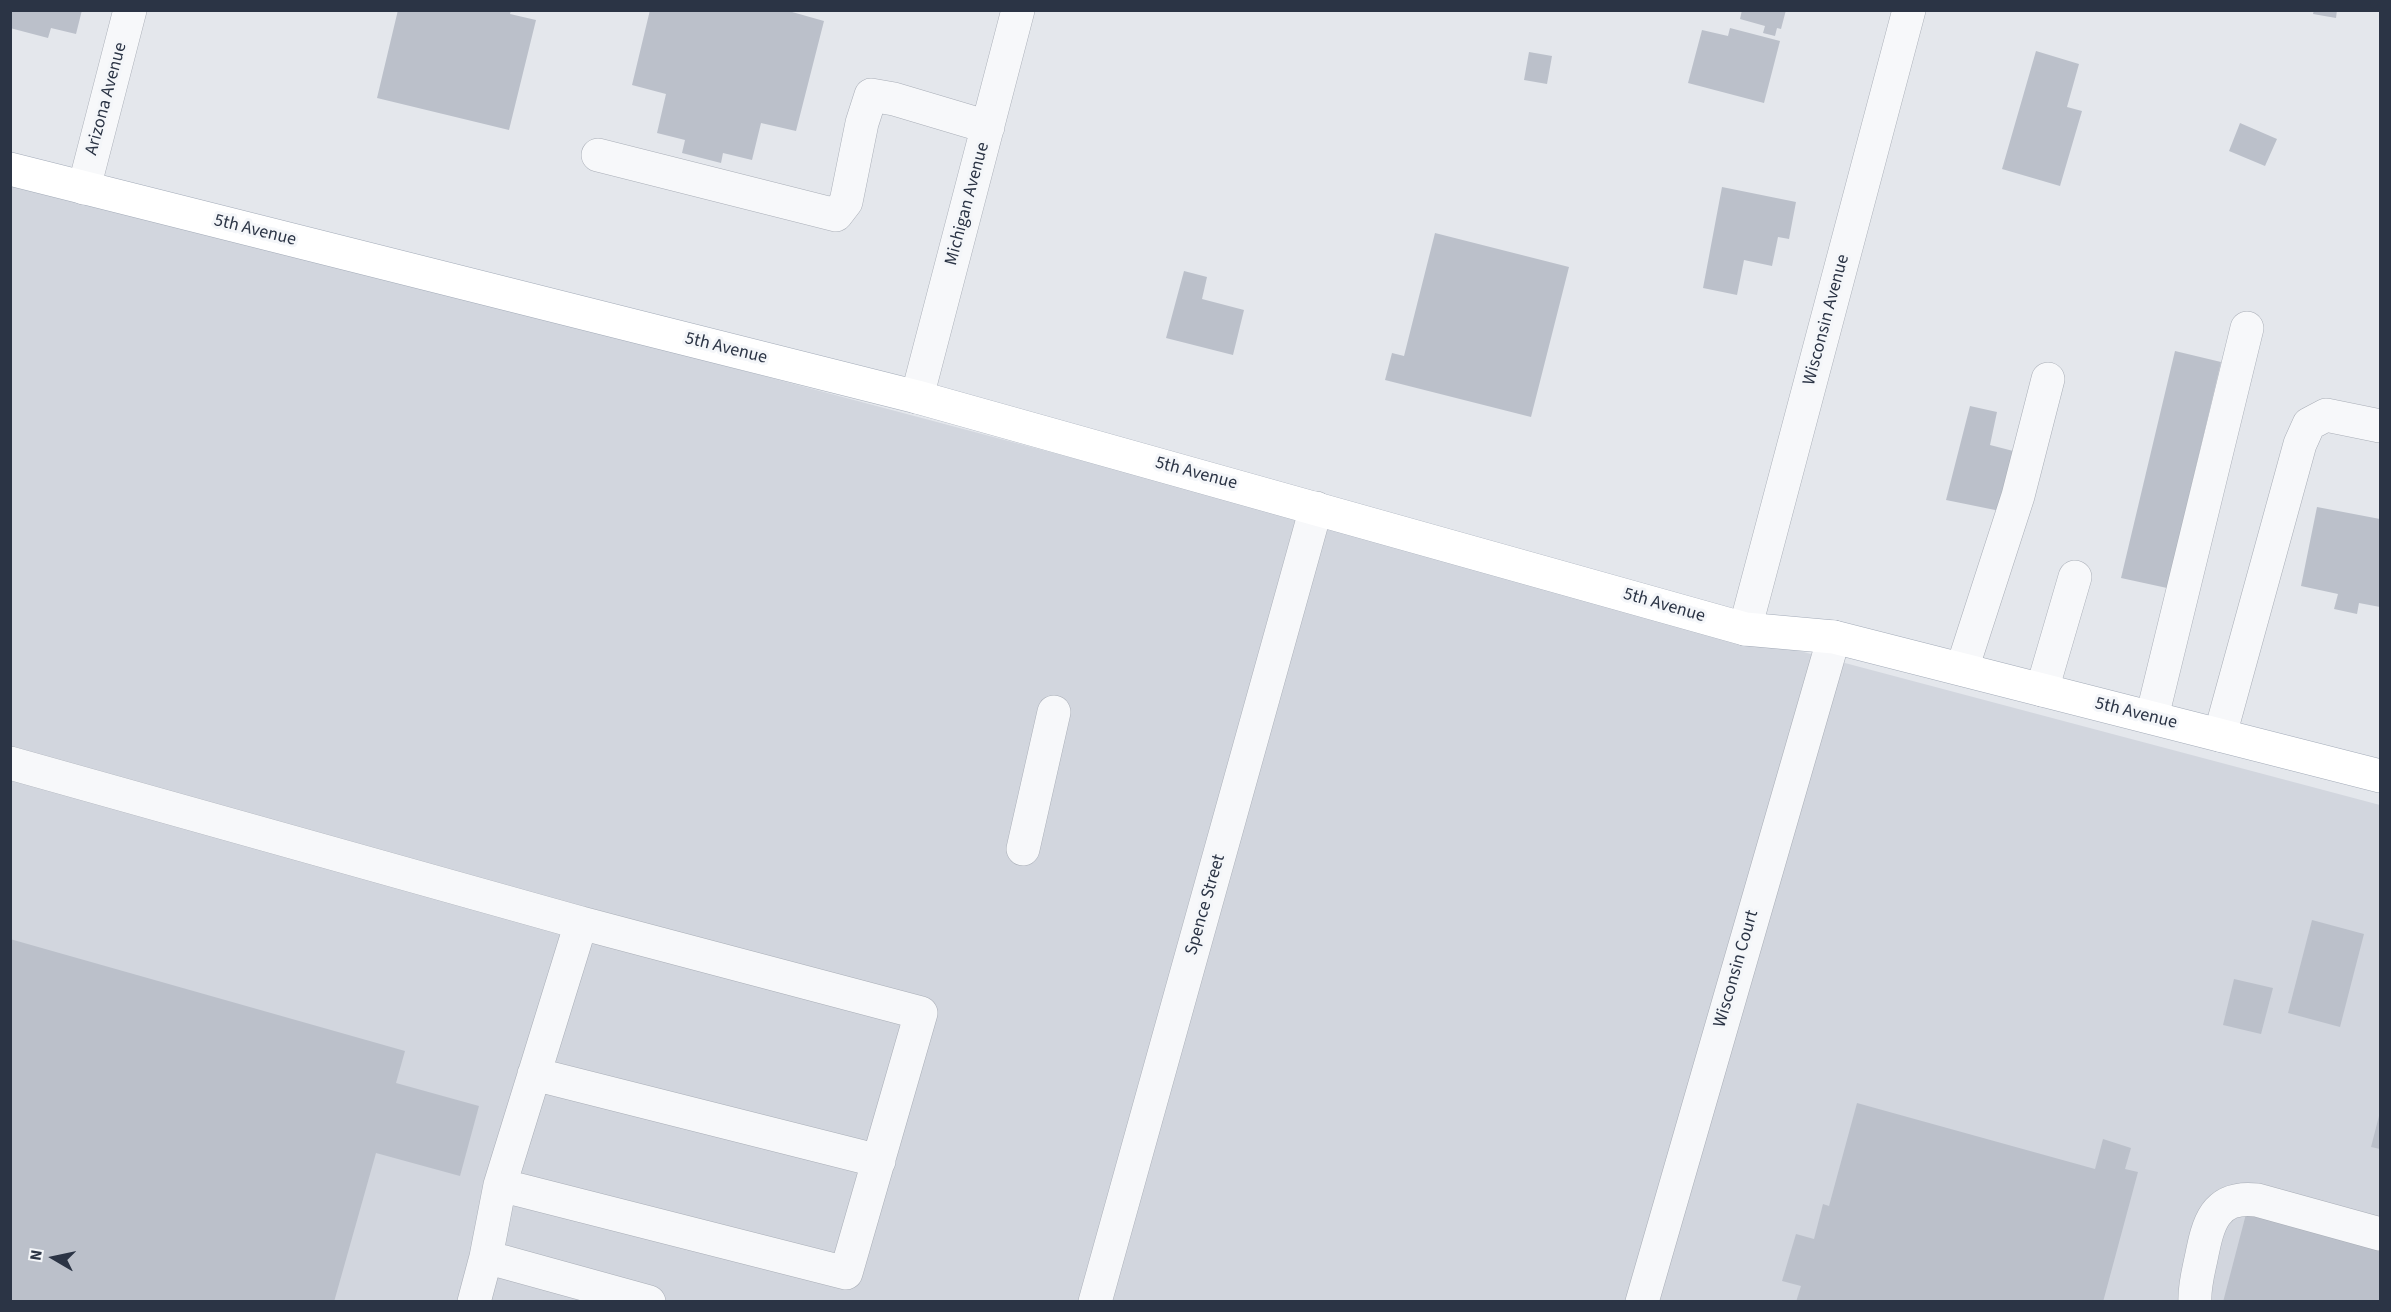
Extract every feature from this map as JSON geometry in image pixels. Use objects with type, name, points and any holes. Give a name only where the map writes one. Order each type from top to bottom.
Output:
[{"type":"main road","name":"5th Avenue","points":[[10,169],[917,397],[1745,629],[1834,637],[2220,735],[2379,769]]},
{"type":"street","name":"Arizona Avenue","points":[[84,188],[130,10]]},
{"type":"street","name":"Michigan Avenue","points":[[917,397],[1018,10]]},
{"type":"street","name":"Wisconsin Avenue","points":[[1745,629],[1909,10]]},
{"type":"street","points":[[598,155],[836,215],[846,202],[862,123],[871,95],[894,99],[988,127]]},
{"type":"street","points":[[2152,717],[2247,328]]},
{"type":"street","points":[[1962,669],[2018,496],[2048,379]]},
{"type":"street","points":[[2220,735],[2300,444],[2309,424],[2326,415],[2380,426]]},
{"type":"street","name":"Spence Street","points":[[1095,1302],[1317,508]]},
{"type":"street","points":[[2042,690],[2075,577]]},
{"type":"street","name":"Wisconsin Court","points":[[1642,1302],[1834,637]]},
{"type":"street","points":[[1023,849],[1054,712]]},
{"type":"street","points":[[10,763],[581,923],[921,1013],[846,1273],[500,1185]]},
{"type":"street","points":[[474,1302],[486,1257],[500,1185],[581,923]]},
{"type":"street","points":[[534,1074],[879,1161]]},
{"type":"street","points":[[2195,1302],[2196,1282],[2210,1223],[2217,1211],[2234,1200],[2242,1198],[2257,1200],[2380,1234]]},
{"type":"street","points":[[486,1257],[649,1302]]},
{"type":"shaded area","points":[[10,176],[2380,805],[2380,1301],[11,1301]]},
{"type":"building","points":[[10,10],[82,10],[76,34],[51,28],[48,38],[10,28]]},
{"type":"building","points":[[398,10],[511,10],[510,14],[536,20],[509,130],[377,98]]},
{"type":"building","points":[[650,10],[785,10],[824,21],[796,131],[761,123],[752,160],[723,153],[721,163],[682,153],[685,140],[657,133],[666,94],[632,85]]},
{"type":"building","points":[[1742,10],[1786,10],[1781,29],[1777,28],[1775,36],[1763,33],[1765,26],[1740,19]]},
{"type":"building","points":[[2314,10],[2337,10],[2336,18],[2313,14]]},
{"type":"building","points":[[1730,28],[1780,41],[1764,103],[1688,83],[1702,30],[1728,36]]},
{"type":"building","points":[[2036,51],[2079,64],[2067,107],[2082,111],[2060,186],[2002,169]]},
{"type":"building","points":[[1529,52],[1552,56],[1547,84],[1524,80]]},
{"type":"building","points":[[2240,123],[2277,139],[2265,166],[2229,151]]},
{"type":"building","points":[[1722,187],[1796,202],[1789,239],[1778,237],[1772,266],[1744,260],[1737,295],[1703,288]]},
{"type":"building","points":[[1435,233],[1569,267],[1531,417],[1385,380],[1392,353],[1404,356]]},
{"type":"building","points":[[1184,271],[1207,277],[1202,299],[1244,310],[1233,355],[1166,338]]},
{"type":"building","points":[[2175,351],[2221,362],[2167,588],[2121,578]]},
{"type":"building","points":[[1970,406],[1997,412],[1990,445],[2021,453],[2005,512],[1946,500]]},
{"type":"building","points":[[2317,507],[2380,519],[2380,607],[2359,603],[2357,614],[2334,609],[2338,594],[2301,586]]},
{"type":"building","points":[[2312,920],[2364,934],[2340,1027],[2288,1013]]},
{"type":"building","points":[[10,939],[405,1051],[396,1083],[479,1106],[460,1176],[376,1153],[334,1302],[10,1302]]},
{"type":"building","points":[[2234,979],[2273,988],[2261,1034],[2223,1025]]},
{"type":"building","points":[[1857,1103],[2095,1169],[2103,1139],[2131,1148],[2125,1169],[2138,1172],[2103,1302],[1796,1302],[1801,1286],[1782,1281],[1796,1234],[1814,1239],[1823,1204],[1829,1206]]},
{"type":"building","points":[[2380,1112],[2380,1149],[2371,1147]]},
{"type":"building","points":[[2246,1214],[2380,1250],[2380,1302],[2223,1302]]}]
